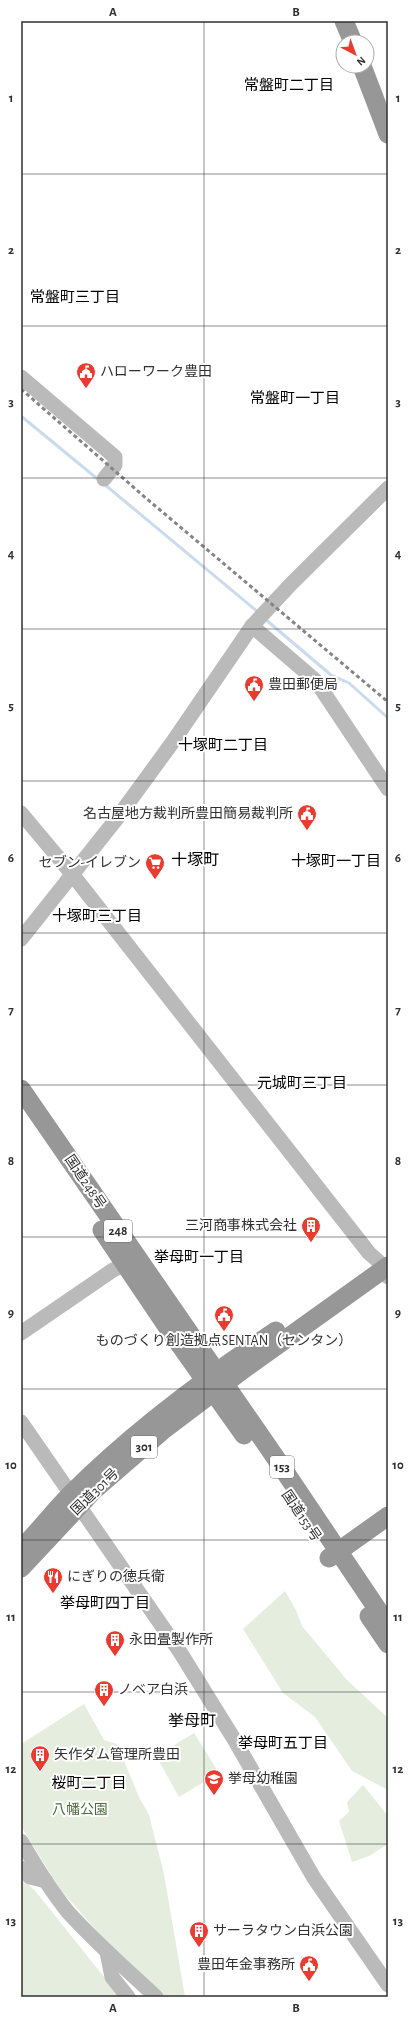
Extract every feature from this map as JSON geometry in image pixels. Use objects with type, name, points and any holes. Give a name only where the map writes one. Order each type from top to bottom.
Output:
[{"type":"highway","points":[[344,21],[350,34]]},
{"type":"highway","points":[[365,74],[388,134]]},
{"type":"highway","name":"国道248号","points":[[21,1089],[131,1262]]},
{"type":"highway","name":"国道248号","points":[[21,1109],[131,1262],[214,1383]]},
{"type":"highway","points":[[214,1383],[385,1265]]},
{"type":"highway","name":"国道301号","points":[[21,1568],[114,1455],[214,1383]]},
{"type":"highway","name":"国道153号","points":[[214,1383],[334,1554],[388,1625]]},
{"type":"highway","name":"国道301号","points":[[21,1549],[76,1500]]},
{"type":"highway","points":[[334,1554],[388,1516]]},
{"type":"highway","name":"国道153号","points":[[334,1554],[388,1644]]},
{"type":"street","points":[[21,377],[115,457],[115,465],[104,479]]},
{"type":"street","points":[[21,939],[118,817],[172,743],[252,626],[291,584],[388,488]]},
{"type":"street","points":[[252,626],[316,681],[388,789]]},
{"type":"street","points":[[21,813],[72,874],[364,1247],[385,1265]]},
{"type":"street","points":[[21,1333],[113,1270],[131,1262]]},
{"type":"street","points":[[21,1422],[180,1652],[234,1739],[314,1878],[388,1985]]},
{"type":"street","points":[[21,1840],[46,1881],[68,1911],[107,1952],[156,1997]]},
{"type":"street","points":[[21,1868],[30,1877],[46,1881]]},
{"type":"street","points":[[107,1952],[112,1977],[128,1997]]},
{"type":"green space","points":[[285,1591],[296,1610],[302,1626],[347,1680],[388,1718],[388,1790],[352,1771],[315,1717],[283,1693],[243,1629]]},
{"type":"green space","name":"八幡公園","points":[[84,1704],[104,1740],[117,1744],[139,1797],[149,1815],[164,1874],[185,1997],[163,1997],[103,1938],[60,1889],[21,1826],[21,1744]]},
{"type":"green space","points":[[194,1733],[219,1773],[179,1797],[156,1756]]},
{"type":"green space","points":[[363,1785],[388,1816],[388,1844],[369,1856],[352,1862],[339,1821],[349,1812],[347,1802]]},
{"type":"green space","points":[[21,1877],[36,1892],[120,1997],[21,1997]]},
{"type":"waterway","points":[[21,416],[100,481]]},
{"type":"waterway","points":[[104,484],[258,612]]},
{"type":"waterway","points":[[265,619],[331,675],[349,683],[388,718]]},
{"type":"railway","points":[[21,389],[147,499],[388,702]]},
{"type":"place","name":"ハローワーク豊田","points":[[86,389]]},
{"type":"place","name":"豊田郵便局","points":[[254,702]]},
{"type":"place","name":"名古屋地方裁判所豊田簡易裁判所","points":[[307,831]]},
{"type":"place","name":"セブン-イレブン","points":[[155,880]]},
{"type":"place","name":"三河商事株式会社","points":[[311,1243]]},
{"type":"place","name":"ものづくり創造拠点SENTAN（センタン）","points":[[224,1332]]},
{"type":"place","name":"にぎりの徳兵衛","points":[[53,1594]]},
{"type":"place","name":"永田畳製作所","points":[[115,1657]]},
{"type":"place","name":"ノベア白浜","points":[[104,1707]]},
{"type":"place","name":"矢作ダム管理所豊田","points":[[40,1772]]},
{"type":"place","name":"挙母幼稚園","points":[[214,1796]]},
{"type":"place","name":"サーラタウン白浜公園","points":[[199,1948]]},
{"type":"place","name":"豊田年金事務所","points":[[309,1982]]},
{"type":"district","name":"常盤町二丁目","points":[[289,85]]},
{"type":"district","name":"常盤町三丁目","points":[[75,297]]},
{"type":"district","name":"常盤町一丁目","points":[[295,398]]},
{"type":"district","name":"十塚町二丁目","points":[[223,745]]},
{"type":"district","name":"十塚町","points":[[195,860]]},
{"type":"district","name":"十塚町一丁目","points":[[336,861]]},
{"type":"district","name":"十塚町三丁目","points":[[97,916]]},
{"type":"district","name":"元城町三丁目","points":[[302,1083]]},
{"type":"district","name":"挙母町一丁目","points":[[199,1257]]},
{"type":"district","name":"挙母町四丁目","points":[[105,1603]]},
{"type":"district","name":"挙母町","points":[[192,1721]]},
{"type":"district","name":"挙母町五丁目","points":[[283,1743]]},
{"type":"district","name":"桜町二丁目","points":[[89,1783]]}]
